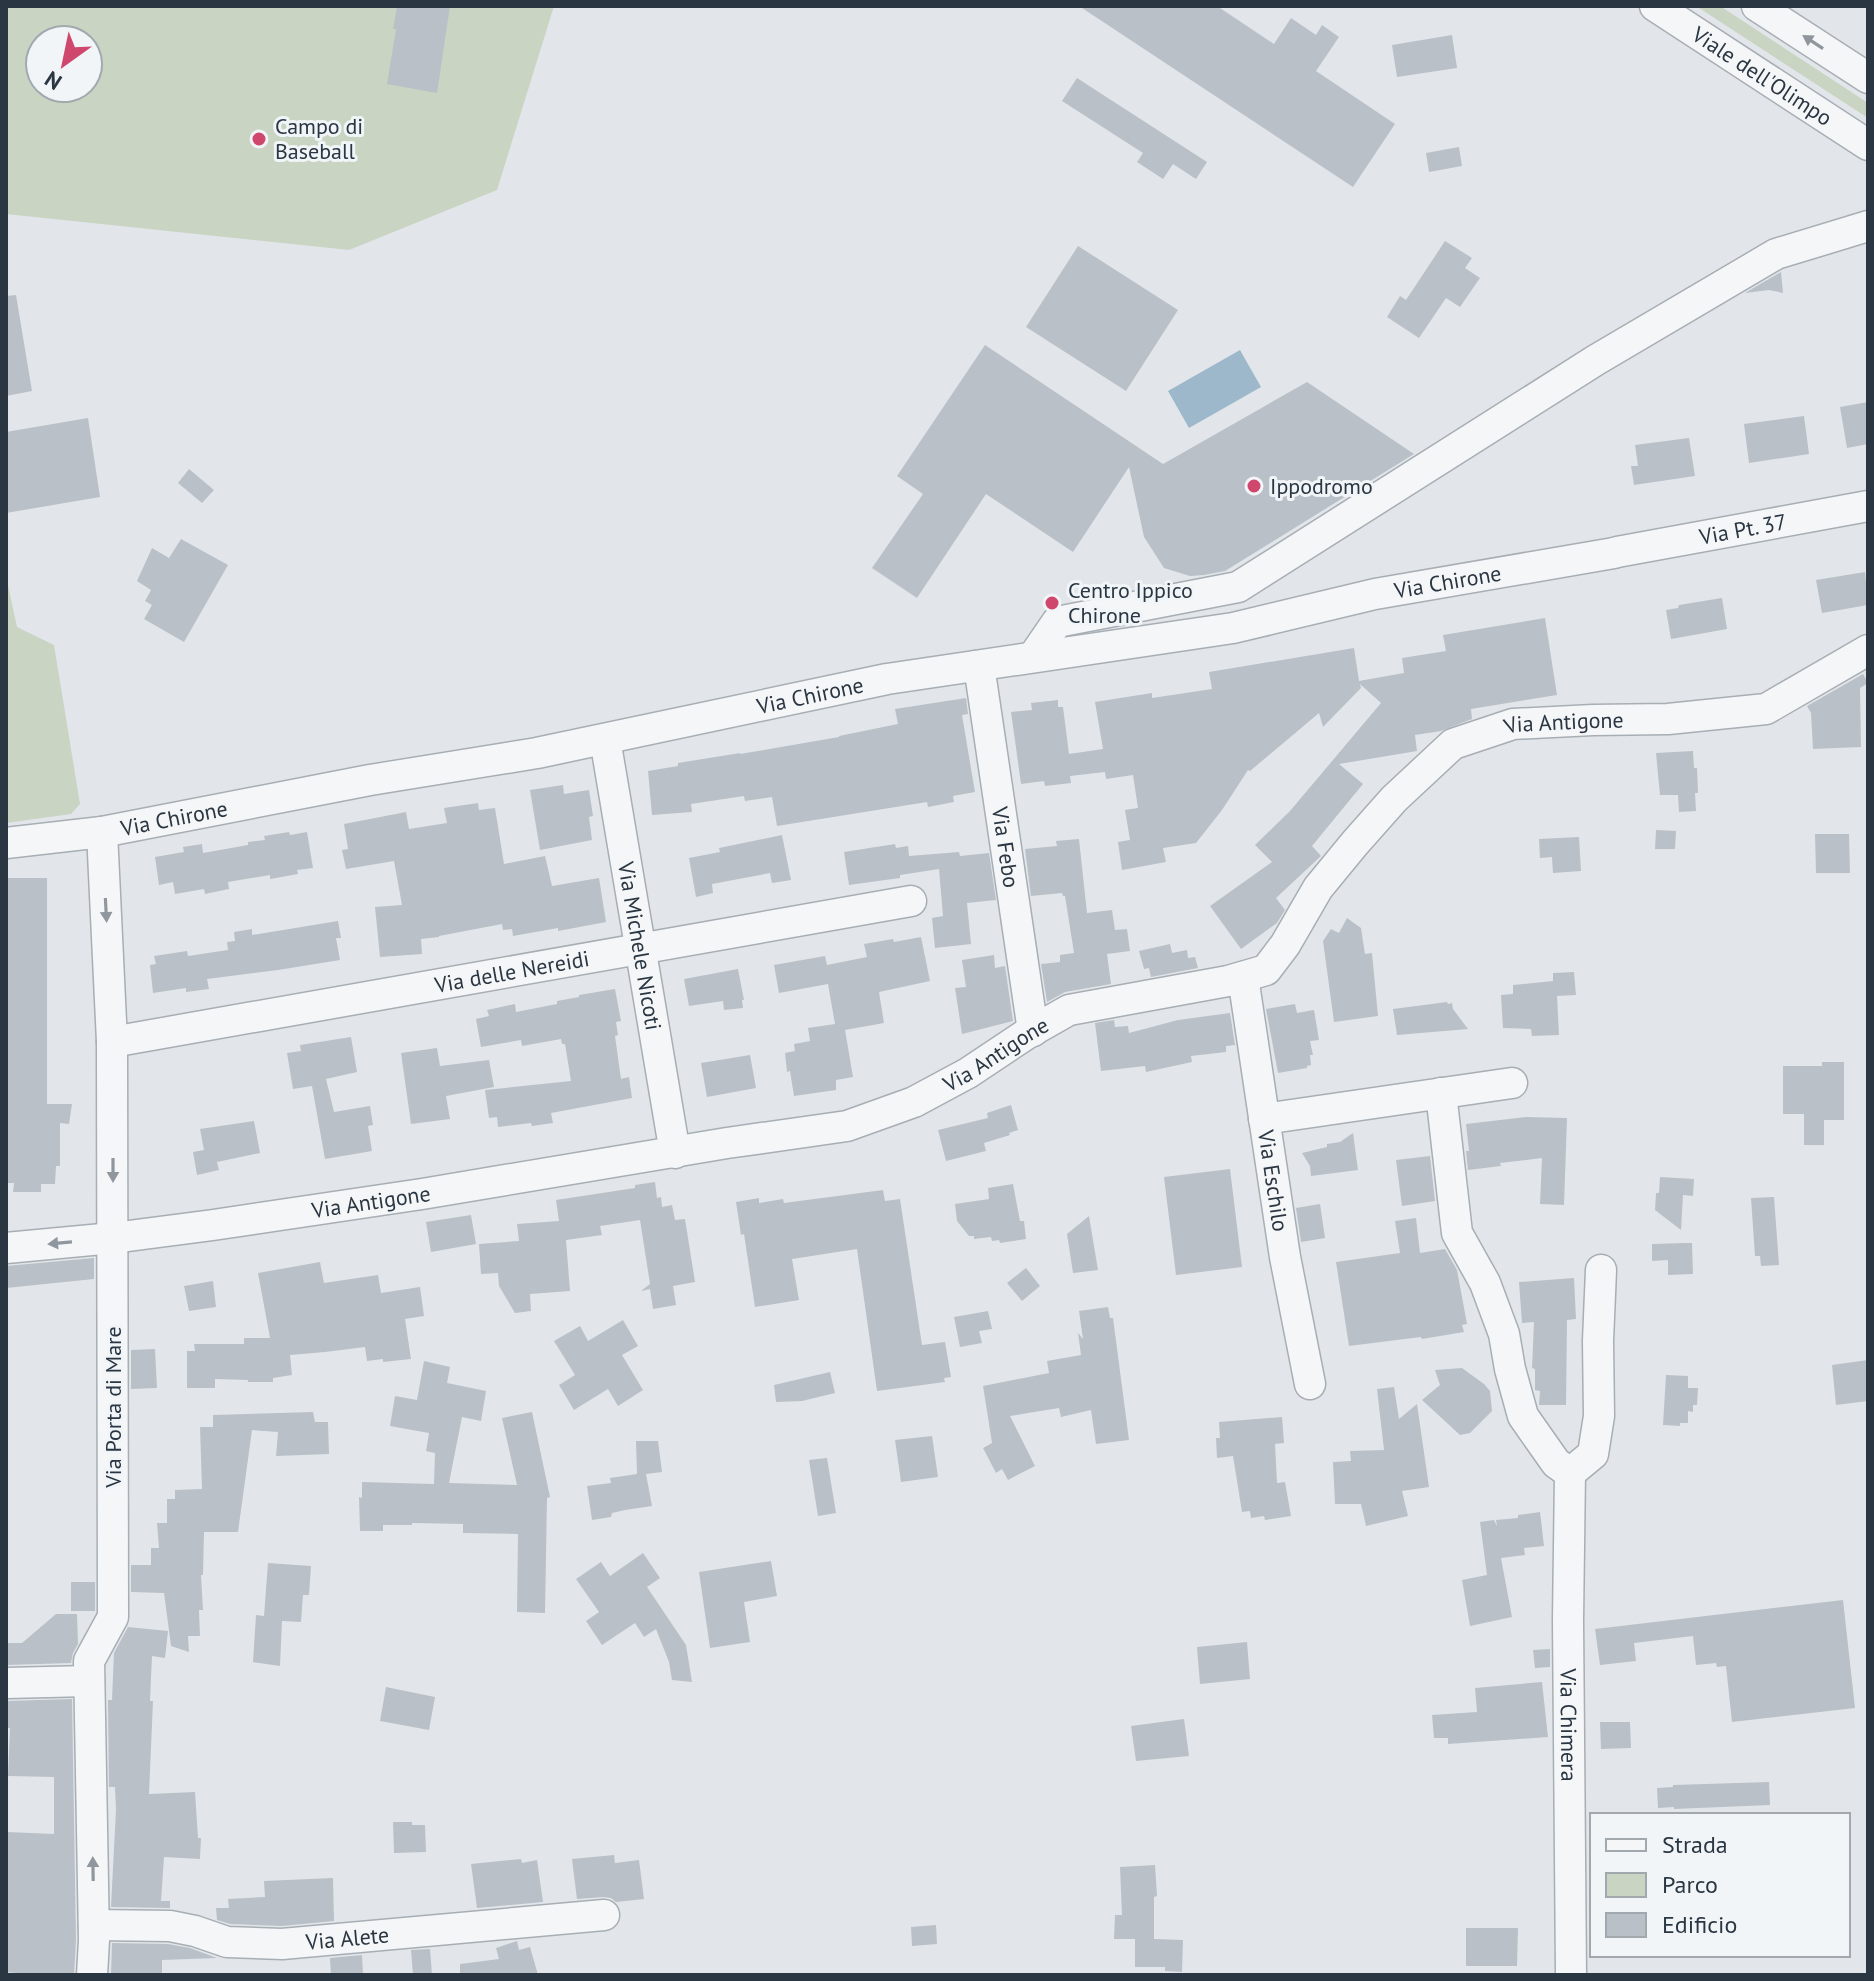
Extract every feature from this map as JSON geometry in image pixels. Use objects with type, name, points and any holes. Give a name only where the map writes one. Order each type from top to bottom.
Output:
[{"type":"street","name":"Viale dell'Olimpo","points":[[1655,6],[1868,145]]},
{"type":"street","points":[[1757,6],[1868,78]]},
{"type":"street","points":[[1033,657],[1057,622],[1238,587],[1596,360],[1776,254],[1868,226]]},
{"type":"street","name":"Via Pt. 37","points":[[1615,552],[1868,506]]},
{"type":"street","name":"Via Chirone","points":[[6,843],[102,832],[370,780],[537,753],[887,679],[1233,628],[1375,594],[1615,552]]},
{"type":"street","name":"Via Antigone","points":[[6,1248],[113,1238],[422,1194],[847,1126],[914,1102],[968,1073],[1069,1010],[1266,970],[1327,877],[1394,799],[1453,744],[1513,724],[1668,719],[1766,709],[1868,650]]},
{"type":"street","name":"Via Febo","points":[[976,666],[981,679],[1033,1031]]},
{"type":"street","name":"Via Michele Nicoti","points":[[605,739],[675,1153]]},
{"type":"street","name":"Via Porta di Mare","points":[[92,1975],[94,1925],[89,1661],[113,1617],[112,1042],[102,832]]},
{"type":"street","name":"Via delle Nereidi","points":[[112,1042],[911,901]]},
{"type":"street","name":"Via Eschilo","points":[[1243,977],[1285,1257],[1310,1384]]},
{"type":"street","points":[[1264,1119],[1512,1083]]},
{"type":"street","points":[[1441,1093],[1457,1233],[1485,1283],[1504,1334],[1523,1416],[1556,1463],[1570,1473],[1593,1454],[1599,1416],[1601,1270]]},
{"type":"street","name":"Via Chimera","points":[[1570,1473],[1571,1975]]},
{"type":"street","points":[[6,1683],[89,1681]]},
{"type":"street","name":"Via Alete","points":[[94,1925],[170,1926],[227,1942],[282,1944],[604,1915]]},
{"type":"green space","name":"Campo di Baseball","points":[[6,6],[554,6],[497,190],[349,250],[6,214]]},
{"type":"green space","points":[[1696,6],[1720,6],[1868,103],[1868,118]]},
{"type":"green space","points":[[6,576],[17,627],[54,645],[80,804],[71,814],[6,823]]},
{"type":"water","points":[[1240,350],[1261,387],[1189,428],[1168,391]]},
{"type":"building","points":[[397,6],[450,6],[437,93],[387,84]]},
{"type":"building","points":[[1079,6],[1217,6],[1274,44],[1291,18],[1316,35],[1322,25],[1339,37],[1316,71],[1395,124],[1353,187]]},
{"type":"building","points":[[1452,35],[1457,68],[1397,77],[1392,45]]},
{"type":"building","points":[[1077,78],[1207,162],[1196,179],[1173,164],[1163,179],[1137,162],[1143,153],[1062,101]]},
{"type":"building","points":[[1459,147],[1462,166],[1429,172],[1426,153]]},
{"type":"building","points":[[1445,241],[1472,258],[1465,268],[1480,278],[1460,307],[1446,298],[1419,338],[1387,317],[1400,296],[1406,300]]},
{"type":"building","points":[[1078,246],[1178,310],[1126,391],[1026,327]]},
{"type":"building","points":[[1781,272],[1783,293],[1769,290],[1745,293]]},
{"type":"building","points":[[16,295],[32,391],[6,396],[6,296]]},
{"type":"building","points":[[985,345],[1163,464],[1307,382],[1414,454],[1225,571],[1204,575],[1190,576],[1164,568],[1144,537],[1129,467],[1073,552],[986,494],[917,598],[872,568],[923,494],[897,476]]},
{"type":"building","points":[[1868,402],[1868,444],[1847,448],[1840,407]]},
{"type":"building","points":[[1804,416],[1809,454],[1749,463],[1744,424]]},
{"type":"building","points":[[88,418],[100,497],[6,513],[6,432]]},
{"type":"building","points":[[1689,438],[1695,476],[1634,485],[1631,466],[1638,466],[1635,445]]},
{"type":"building","points":[[189,469],[214,490],[202,503],[178,483]]},
{"type":"building","points":[[181,539],[228,565],[184,642],[144,619],[152,605],[145,601],[151,590],[137,581],[152,548],[169,558]]},
{"type":"building","points":[[1865,572],[1868,605],[1822,613],[1816,580]]},
{"type":"building","points":[[1722,598],[1727,629],[1671,639],[1666,610]]},
{"type":"building","points":[[1545,618],[1557,695],[1471,709],[1472,719],[1441,731],[1415,735],[1417,751],[1339,764],[1363,784],[1312,846],[1321,856],[1276,898],[1285,910],[1277,923],[1241,949],[1210,906],[1272,862],[1255,845],[1290,811],[1381,703],[1360,684],[1361,688],[1323,727],[1319,713],[1248,770],[1196,843],[1163,848],[1166,862],[1122,870],[1118,842],[1130,840],[1125,810],[1138,808],[1133,775],[1106,779],[1105,772],[1070,776],[1071,783],[1045,786],[1044,781],[1021,784],[1011,712],[1032,710],[1031,703],[1058,700],[1058,707],[1063,707],[1069,754],[1103,749],[1095,702],[1152,693],[1152,698],[1212,689],[1209,672],[1354,648],[1359,681],[1404,673],[1402,658],[1446,651],[1443,635]]},
{"type":"building","points":[[1863,674],[1868,683],[1860,688],[1861,747],[1813,749],[1811,713],[1807,706]]},
{"type":"building","points":[[966,698],[968,714],[962,715],[975,792],[953,796],[954,802],[928,807],[927,802],[777,826],[772,797],[745,801],[744,796],[691,804],[692,812],[652,815],[648,771],[898,724],[895,709]]},
{"type":"building","points":[[1693,751],[1694,768],[1697,768],[1696,811],[1679,812],[1678,795],[1660,795],[1656,753]]},
{"type":"building","points":[[563,785],[564,794],[589,790],[593,816],[589,817],[592,840],[540,850],[530,790]]},
{"type":"building","points":[[478,803],[479,810],[495,808],[504,864],[545,856],[552,886],[599,878],[606,922],[513,936],[512,929],[503,930],[502,924],[421,939],[422,954],[380,957],[375,907],[402,905],[394,861],[346,869],[342,850],[348,849],[344,824],[406,812],[409,829],[447,823],[444,808]]},
{"type":"building","points":[[1656,830],[1676,831],[1675,849],[1655,849]]},
{"type":"building","points":[[289,832],[290,835],[307,832],[313,868],[270,879],[270,875],[228,882],[229,889],[205,894],[204,889],[175,894],[173,882],[159,885],[155,857],[184,852],[183,847],[202,844],[203,853],[248,845],[248,842],[265,840],[264,836]]},
{"type":"building","points":[[1815,834],[1849,834],[1850,873],[1816,873]]},
{"type":"building","points":[[782,835],[791,880],[772,883],[770,873],[712,884],[713,893],[696,897],[689,858],[720,852],[719,848]]},
{"type":"building","points":[[1579,837],[1581,871],[1553,873],[1552,857],[1540,858],[1539,839]]},
{"type":"building","points":[[1079,839],[1087,913],[1112,910],[1115,930],[1127,929],[1130,951],[1107,954],[1111,984],[1065,992],[1047,1002],[1041,964],[1060,962],[1060,955],[1074,953],[1065,896],[1062,893],[1031,896],[1025,849],[1057,846],[1056,841]]},
{"type":"building","points":[[895,844],[896,848],[908,846],[909,856],[989,853],[996,900],[967,903],[971,944],[935,948],[932,918],[943,916],[939,869],[849,885],[844,852]]},
{"type":"building","points":[[6,878],[47,878],[47,1104],[72,1104],[69,1124],[60,1123],[60,1166],[56,1166],[55,1184],[41,1184],[41,1192],[13,1192],[14,1183],[7,1183]]},
{"type":"building","points":[[1347,918],[1361,928],[1365,954],[1372,953],[1378,1016],[1334,1022],[1323,941],[1331,929],[1339,933]]},
{"type":"building","points":[[338,921],[341,938],[336,938],[340,960],[207,979],[209,989],[186,992],[186,988],[153,993],[150,965],[156,964],[154,956],[187,951],[188,956],[228,950],[227,942],[235,941],[234,932],[252,929],[252,935]]},
{"type":"building","points":[[921,937],[930,981],[879,992],[884,1023],[845,1030],[853,1077],[836,1080],[836,1090],[794,1096],[785,1053],[795,1051],[794,1044],[810,1041],[808,1028],[835,1024],[828,984],[779,993],[774,965],[825,956],[827,965],[867,957],[864,944]]},
{"type":"building","points":[[1170,944],[1172,953],[1187,950],[1188,958],[1195,957],[1198,968],[1151,977],[1149,968],[1144,969],[1139,951]]},
{"type":"building","points":[[994,955],[995,968],[1005,966],[1013,1021],[962,1034],[955,988],[966,987],[962,960]]},
{"type":"building","points":[[738,969],[743,1008],[724,1010],[723,1001],[689,1006],[684,979]]},
{"type":"building","points":[[1574,972],[1576,995],[1557,996],[1559,1035],[1532,1036],[1531,1029],[1503,1028],[1501,995],[1513,994],[1513,985],[1553,981],[1553,973]]},
{"type":"building","points":[[615,989],[621,1021],[616,1022],[618,1035],[615,1036],[621,1079],[629,1077],[632,1098],[551,1113],[553,1123],[498,1127],[497,1117],[489,1118],[485,1090],[571,1081],[565,1044],[561,1039],[522,1046],[521,1040],[481,1047],[476,1019],[489,1016],[487,1010],[515,1004],[516,1012]]},
{"type":"building","points":[[1452,1003],[1468,1029],[1397,1035],[1393,1009]]},
{"type":"building","points":[[1295,1004],[1297,1013],[1314,1010],[1319,1040],[1310,1041],[1313,1055],[1310,1055],[1311,1065],[1278,1073],[1266,1009]]},
{"type":"building","points":[[1230,1013],[1235,1045],[1226,1046],[1226,1052],[1191,1056],[1192,1062],[1146,1072],[1145,1066],[1101,1071],[1095,1023],[1114,1020],[1115,1027],[1128,1026],[1129,1033],[1178,1020]]},
{"type":"building","points":[[351,1037],[357,1072],[326,1079],[334,1112],[370,1106],[373,1125],[368,1126],[372,1151],[325,1159],[312,1086],[293,1089],[287,1053],[301,1051],[300,1045]]},
{"type":"building","points":[[437,1048],[440,1066],[489,1060],[494,1087],[446,1096],[450,1119],[411,1124],[401,1053]]},
{"type":"building","points":[[750,1055],[756,1088],[707,1097],[701,1063]]},
{"type":"building","points":[[1822,1062],[1844,1062],[1844,1120],[1824,1120],[1824,1145],[1804,1145],[1804,1114],[1783,1114],[1783,1066],[1822,1066]]},
{"type":"building","points":[[1011,1105],[1018,1130],[984,1143],[986,1151],[946,1161],[938,1130],[988,1118],[987,1113]]},
{"type":"building","points":[[1526,1117],[1567,1118],[1564,1205],[1540,1204],[1542,1158],[1468,1170],[1466,1124]]},
{"type":"building","points":[[254,1121],[260,1153],[217,1162],[219,1170],[197,1175],[193,1152],[204,1150],[200,1129]]},
{"type":"building","points":[[1353,1133],[1358,1170],[1311,1176],[1310,1166],[1302,1153],[1340,1142]]},
{"type":"building","points":[[1430,1156],[1435,1201],[1402,1206],[1396,1160]]},
{"type":"building","points":[[1230,1169],[1242,1267],[1176,1275],[1164,1177]]},
{"type":"building","points":[[1660,1177],[1694,1179],[1693,1196],[1683,1195],[1681,1230],[1655,1210]]},
{"type":"building","points":[[655,1182],[662,1207],[672,1205],[675,1220],[685,1219],[695,1282],[673,1286],[676,1305],[653,1309],[650,1289],[641,1291],[650,1284],[640,1220],[600,1226],[602,1235],[566,1240],[570,1291],[530,1294],[531,1311],[515,1313],[499,1286],[498,1273],[481,1274],[479,1244],[519,1241],[517,1224],[559,1221],[556,1200]]},
{"type":"building","points":[[1013,1184],[1026,1239],[1000,1243],[999,1240],[992,1241],[991,1237],[974,1239],[974,1236],[969,1236],[957,1221],[955,1204],[989,1199],[988,1188]]},
{"type":"building","points":[[883,1190],[885,1201],[900,1199],[922,1345],[945,1342],[951,1377],[944,1378],[945,1382],[877,1391],[857,1249],[792,1259],[799,1300],[755,1307],[736,1202],[759,1198],[759,1203],[783,1199],[784,1203]]},
{"type":"building","points":[[1774,1197],[1779,1265],[1761,1266],[1760,1256],[1755,1256],[1751,1198]]},
{"type":"building","points":[[1320,1204],[1325,1238],[1301,1242],[1296,1208]]},
{"type":"building","points":[[471,1215],[476,1244],[431,1252],[426,1222]]},
{"type":"building","points":[[1089,1216],[1098,1270],[1073,1273],[1067,1234]]},
{"type":"building","points":[[1416,1218],[1420,1253],[1445,1249],[1457,1270],[1467,1324],[1462,1325],[1464,1332],[1349,1346],[1336,1262],[1400,1253],[1395,1221]]},
{"type":"building","points":[[1692,1243],[1693,1274],[1668,1275],[1668,1260],[1652,1261],[1652,1244]]},
{"type":"building","points":[[94,1258],[94,1279],[6,1288],[6,1266]]},
{"type":"building","points":[[320,1262],[324,1283],[378,1275],[381,1293],[420,1287],[424,1316],[405,1319],[411,1359],[367,1361],[365,1347],[290,1355],[292,1375],[273,1378],[273,1382],[215,1379],[215,1388],[187,1388],[187,1351],[195,1351],[194,1344],[244,1344],[244,1338],[270,1338],[258,1273]]},
{"type":"building","points":[[1026,1268],[1040,1286],[1022,1301],[1007,1283]]},
{"type":"building","points":[[1574,1278],[1576,1319],[1567,1320],[1566,1405],[1539,1405],[1540,1391],[1535,1390],[1535,1369],[1532,1368],[1534,1322],[1522,1323],[1519,1282]]},
{"type":"building","points":[[213,1281],[216,1307],[189,1311],[184,1286]]},
{"type":"building","points":[[1108,1307],[1110,1318],[1113,1318],[1129,1440],[1096,1444],[1091,1410],[1061,1417],[1059,1408],[1010,1416],[1035,1466],[1008,1480],[1002,1469],[996,1473],[983,1448],[992,1443],[983,1386],[1049,1373],[1047,1361],[1081,1355],[1078,1333],[1083,1339],[1079,1311]]},
{"type":"building","points":[[988,1311],[992,1329],[979,1331],[982,1343],[960,1347],[954,1317]]},
{"type":"building","points":[[623,1320],[638,1346],[622,1355],[643,1390],[618,1406],[608,1389],[574,1410],[559,1385],[575,1375],[554,1341],[580,1326],[588,1341]]},
{"type":"building","points":[[155,1349],[157,1388],[131,1389],[131,1350]]},
{"type":"building","points":[[1868,1360],[1868,1401],[1836,1405],[1832,1365]]},
{"type":"building","points":[[424,1361],[450,1367],[447,1383],[486,1391],[481,1421],[462,1417],[449,1483],[517,1485],[502,1418],[532,1412],[550,1497],[547,1498],[545,1613],[517,1612],[518,1534],[463,1533],[463,1524],[412,1523],[383,1525],[383,1531],[360,1531],[362,1482],[434,1484],[435,1453],[426,1451],[429,1433],[390,1426],[395,1396],[417,1400]]},
{"type":"building","points":[[1462,1368],[1490,1391],[1492,1411],[1470,1433],[1460,1435],[1422,1400],[1440,1385],[1435,1370]]},
{"type":"building","points":[[830,1372],[835,1393],[802,1401],[776,1402],[774,1385]]},
{"type":"building","points":[[1666,1375],[1688,1376],[1688,1388],[1698,1388],[1697,1405],[1693,1405],[1693,1412],[1688,1411],[1688,1423],[1680,1423],[1680,1426],[1663,1425]]},
{"type":"building","points":[[1394,1387],[1399,1419],[1417,1404],[1429,1487],[1402,1491],[1408,1516],[1366,1526],[1361,1504],[1335,1504],[1333,1462],[1351,1461],[1350,1451],[1384,1450],[1377,1389]]},
{"type":"building","points":[[313,1412],[315,1422],[328,1422],[329,1454],[276,1456],[278,1432],[252,1430],[238,1532],[204,1532],[200,1636],[188,1636],[189,1652],[171,1646],[164,1593],[131,1592],[131,1565],[151,1565],[151,1548],[159,1548],[157,1523],[167,1523],[167,1499],[175,1499],[175,1490],[202,1489],[200,1427],[213,1427],[213,1415]]},
{"type":"building","points":[[1282,1417],[1284,1443],[1275,1444],[1277,1483],[1285,1482],[1291,1516],[1265,1520],[1264,1516],[1251,1518],[1250,1511],[1242,1512],[1233,1456],[1217,1458],[1219,1422]]},
{"type":"building","points":[[932,1436],[938,1477],[901,1482],[895,1440]]},
{"type":"building","points":[[636,1441],[658,1441],[662,1472],[646,1474],[652,1506],[592,1520],[587,1486],[611,1483],[610,1478],[637,1474]]},
{"type":"building","points":[[827,1458],[836,1513],[818,1516],[809,1460]]},
{"type":"building","points":[[1540,1512],[1544,1546],[1524,1548],[1525,1555],[1501,1558],[1512,1617],[1470,1626],[1462,1580],[1487,1575],[1480,1522],[1494,1520],[1497,1526],[1496,1520]]},
{"type":"building","points":[[643,1553],[660,1578],[647,1587],[686,1645],[692,1682],[672,1680],[669,1662],[656,1629],[644,1637],[635,1623],[602,1645],[586,1621],[599,1612],[576,1579],[601,1562],[610,1576]]},
{"type":"building","points":[[771,1561],[777,1596],[744,1602],[750,1642],[710,1648],[699,1572]]},
{"type":"building","points":[[268,1563],[311,1566],[309,1595],[303,1595],[301,1622],[282,1621],[280,1666],[253,1662],[256,1615],[264,1616]]},
{"type":"building","points":[[71,1582],[95,1582],[95,1611],[71,1611]]},
{"type":"building","points":[[1843,1600],[1855,1708],[1732,1722],[1726,1666],[1717,1667],[1716,1663],[1696,1665],[1693,1636],[1634,1643],[1636,1661],[1600,1665],[1595,1629]]},
{"type":"building","points":[[56,1614],[77,1614],[78,1644],[71,1663],[6,1665],[6,1643],[22,1643]]},
{"type":"building","points":[[128,1627],[168,1631],[165,1658],[152,1656],[149,1794],[195,1792],[198,1838],[201,1838],[200,1859],[164,1857],[161,1901],[170,1901],[170,1908],[111,1907],[116,1810],[115,1787],[109,1787],[108,1700],[112,1700],[114,1653]]},
{"type":"building","points":[[1247,1642],[1250,1679],[1200,1684],[1197,1647]]},
{"type":"building","points":[[1550,1649],[1550,1667],[1535,1668],[1533,1650]]},
{"type":"building","points":[[1542,1682],[1548,1737],[1448,1744],[1448,1738],[1434,1738],[1432,1715],[1477,1712],[1475,1688]]},
{"type":"building","points":[[386,1687],[435,1697],[429,1730],[380,1721]]},
{"type":"building","points":[[72,1699],[74,1975],[6,1972],[8,1832],[54,1834],[54,1777],[8,1776],[10,1728],[6,1728],[6,1701]]},
{"type":"building","points":[[1184,1719],[1189,1756],[1136,1761],[1131,1726]]},
{"type":"building","points":[[1600,1722],[1630,1722],[1631,1748],[1601,1749]]},
{"type":"building","points":[[1769,1782],[1770,1805],[1658,1808],[1657,1788]]},
{"type":"building","points":[[393,1822],[425,1825],[426,1852],[394,1853]]},
{"type":"building","points":[[614,1855],[615,1863],[639,1860],[644,1899],[616,1902],[603,1897],[577,1899],[572,1859]]},
{"type":"building","points":[[521,1859],[522,1863],[537,1860],[543,1902],[477,1908],[471,1864]]},
{"type":"building","points":[[1155,1865],[1157,1896],[1154,1897],[1154,1939],[1183,1940],[1182,1972],[1165,1971],[1165,1967],[1135,1967],[1135,1939],[1114,1939],[1115,1915],[1122,1915],[1120,1867]]},
{"type":"building","points":[[333,1878],[334,1921],[282,1926],[230,1924],[217,1920],[216,1908],[229,1908],[228,1899],[265,1897],[264,1881]]},
{"type":"building","points":[[936,1925],[937,1944],[912,1946],[911,1927]]},
{"type":"building","points":[[1466,1928],[1518,1928],[1517,1966],[1466,1966]]},
{"type":"building","points":[[517,1941],[519,1950],[530,1947],[538,1975],[460,1975],[460,1964],[499,1959],[496,1948]]},
{"type":"building","points":[[112,1943],[168,1944],[217,1958],[162,1960],[162,1975],[111,1975]]},
{"type":"building","points":[[430,1949],[432,1975],[413,1975],[411,1950]]},
{"type":"building","points":[[362,1955],[363,1975],[331,1975],[330,1958]]},
{"type":"place","name":"Campo di Baseball","points":[[259,139]]},
{"type":"place","name":"Ippodromo","points":[[1254,486]]},
{"type":"place","name":"Centro Ippico Chirone","points":[[1052,603]]}]
